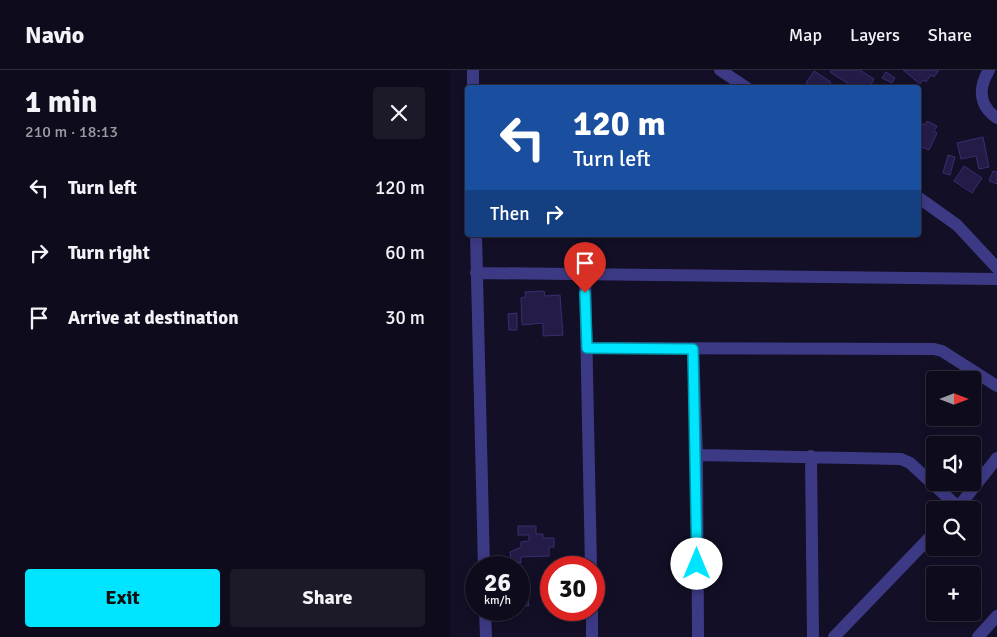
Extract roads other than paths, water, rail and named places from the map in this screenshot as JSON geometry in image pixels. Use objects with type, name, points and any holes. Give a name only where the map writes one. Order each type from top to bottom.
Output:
[{"type":"street","points":[[473,70],[473,85]]},
{"type":"street","points":[[720,70],[742,85]]},
{"type":"street","points":[[989,70],[982,81],[982,98],[985,107],[997,118]]},
{"type":"street","points":[[921,199],[957,225],[997,268]]},
{"type":"street","points":[[476,237],[484,556]]},
{"type":"street","points":[[476,273],[997,279]]},
{"type":"street","points":[[584,275],[592,556]]},
{"type":"street","points":[[587,348],[934,349],[942,351],[997,386]]},
{"type":"street","points":[[693,349],[698,637]]},
{"type":"street","points":[[696,455],[901,458],[910,463],[949,501]]},
{"type":"street","points":[[811,456],[813,637]]},
{"type":"street","points":[[963,501],[997,458]]},
{"type":"street","points":[[834,637],[926,541]]},
{"type":"street","points":[[978,637],[997,616]]},
{"type":"street","points":[[485,621],[486,637]]},
{"type":"street","points":[[592,621],[592,637]]}]
